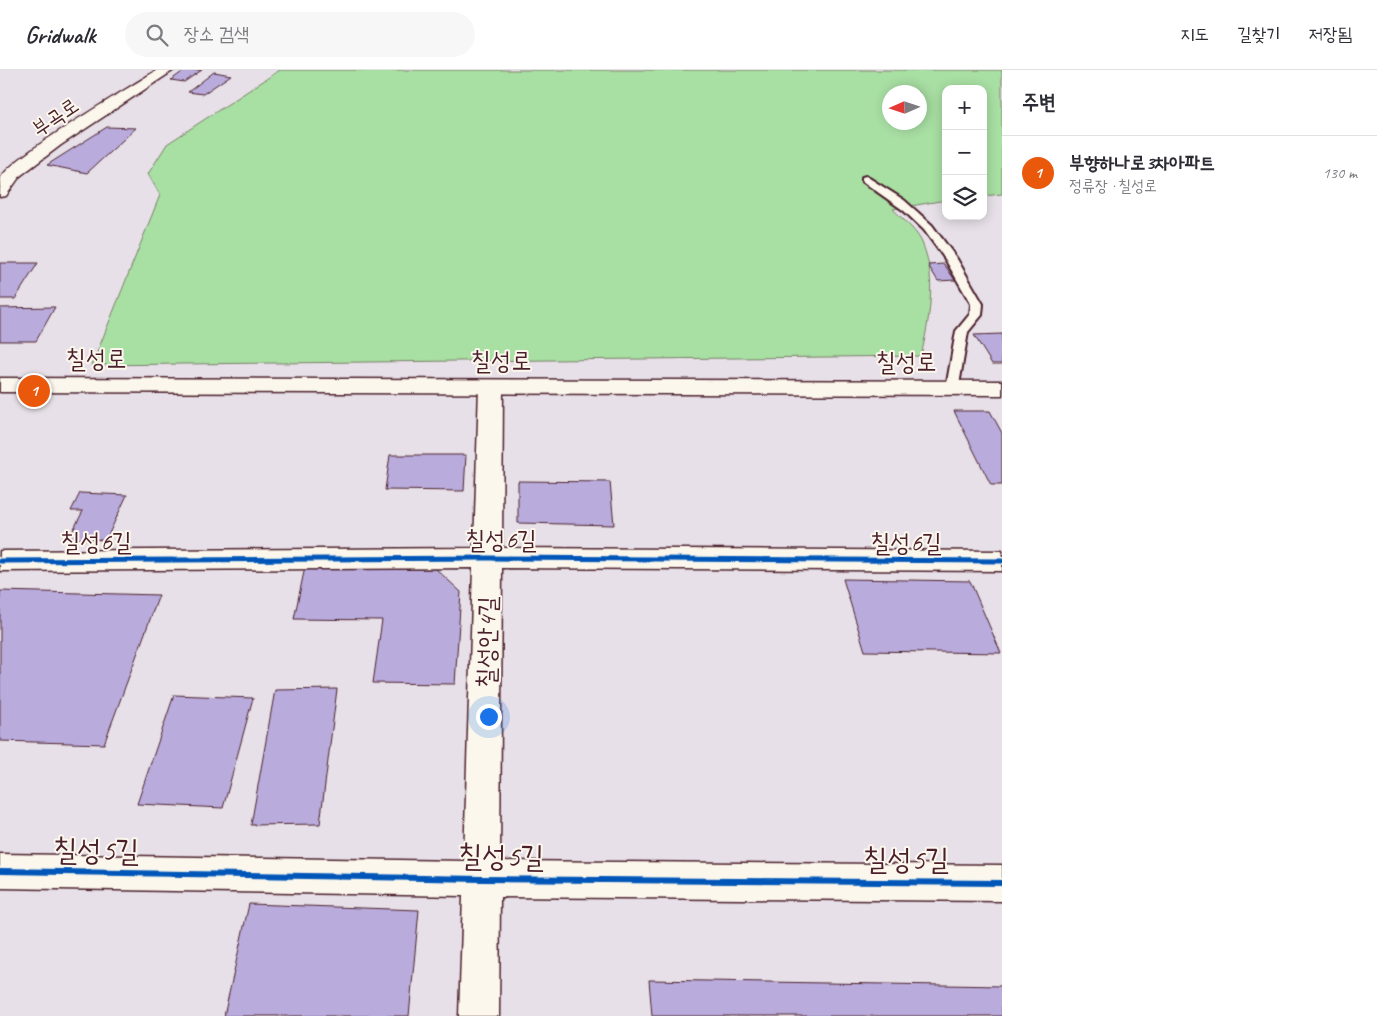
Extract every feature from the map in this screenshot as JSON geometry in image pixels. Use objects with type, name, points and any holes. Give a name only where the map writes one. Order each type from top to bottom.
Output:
[{"type":"street","name":"부곡로","points":[[0,192],[14,172],[34,157],[167,70]]},
{"type":"street","name":"칠성로","points":[[0,384],[1002,388]]},
{"type":"street","name":"칠성안4길","points":[[479,1016],[491,387]]},
{"type":"street","name":"칠성6길","points":[[0,561],[488,558],[1002,561]]},
{"type":"street","name":"칠성5길","points":[[0,871],[482,879],[1002,883]]},
{"type":"lane","points":[[866,179],[893,197],[920,219],[938,242],[978,304],[976,315],[962,331],[953,388]]},
{"type":"green space","points":[[280,70],[1002,70],[1002,194],[987,196],[987,85],[942,85],[942,201],[893,209],[921,240],[930,272],[929,315],[921,356],[92,365],[160,195],[148,174],[167,144]]},
{"type":"building","points":[[185,70],[202,70],[184,82],[171,80]]},
{"type":"building","points":[[214,72],[231,75],[203,94],[188,92]]},
{"type":"building","points":[[107,127],[136,128],[87,173],[47,165]]},
{"type":"building","points":[[0,263],[38,263],[15,299],[0,299]]},
{"type":"building","points":[[944,264],[955,280],[938,281],[928,265]]},
{"type":"building","points":[[55,307],[36,341],[0,341],[0,308]]},
{"type":"building","points":[[1002,334],[1002,364],[992,364],[974,335]]},
{"type":"building","points":[[954,411],[990,411],[1002,433],[1002,485],[991,485]]},
{"type":"building","points":[[390,455],[466,455],[464,491],[385,490]]},
{"type":"building","points":[[518,481],[610,482],[614,525],[518,523]]},
{"type":"building","points":[[80,493],[127,495],[106,540],[69,538],[83,511],[71,511]]},
{"type":"building","points":[[305,567],[436,569],[461,592],[455,684],[373,683],[382,620],[294,619]]},
{"type":"building","points":[[843,579],[970,581],[1001,653],[865,651]]},
{"type":"building","points":[[0,591],[159,595],[104,744],[0,741]]},
{"type":"building","points":[[337,689],[320,824],[251,825],[275,690]]},
{"type":"building","points":[[174,695],[253,698],[223,808],[137,804]]},
{"type":"building","points":[[249,904],[419,910],[409,1016],[224,1016]]},
{"type":"building","points":[[649,980],[1002,986],[1002,1016],[652,1016]]},
{"type":"cycle path","points":[[0,561],[488,558],[1002,561]]},
{"type":"cycle path","points":[[0,871],[482,879],[1002,883]]},
{"type":"place","name":"부향하나로3차아파트","points":[[34,391]]}]
